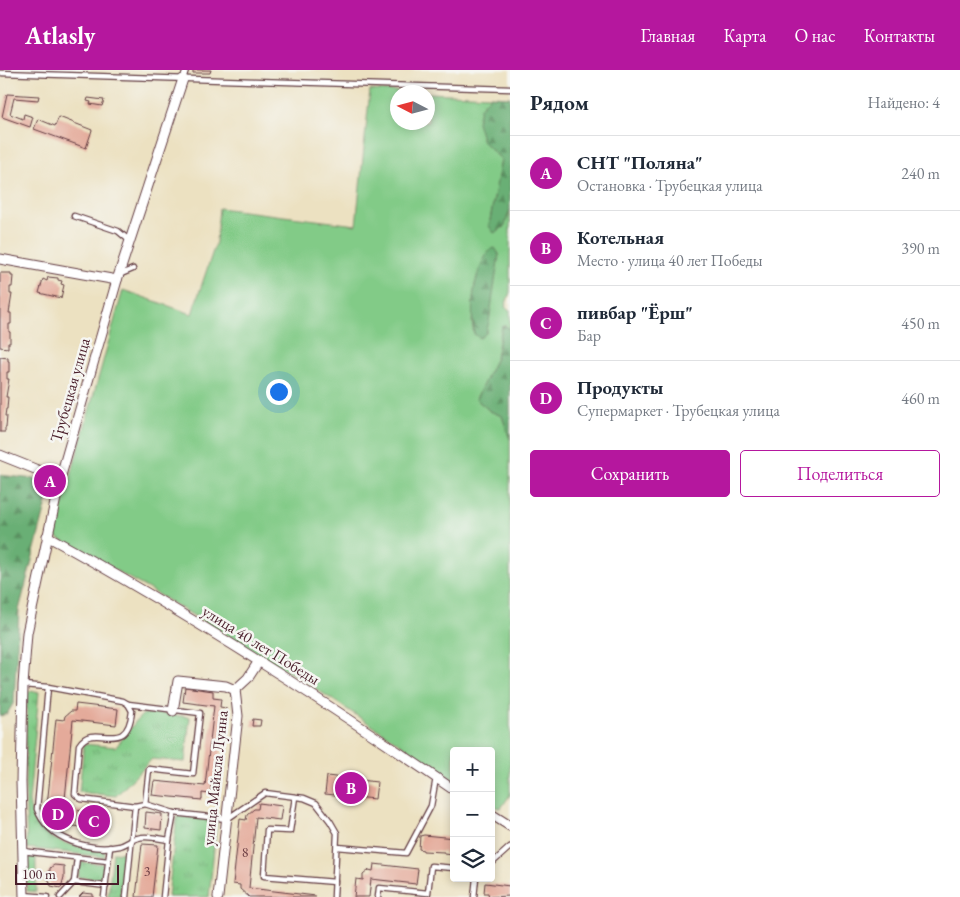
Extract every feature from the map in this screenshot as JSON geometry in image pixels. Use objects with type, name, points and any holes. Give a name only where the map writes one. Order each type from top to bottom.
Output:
[{"type":"street","name":"Трубецкая улица","points":[[24,896],[21,782],[23,685],[27,633],[60,480],[118,277],[184,74]]},
{"type":"street","points":[[0,259],[118,277]]},
{"type":"street","points":[[0,455],[60,480]]},
{"type":"street","name":"улица 40 лет Победы","points":[[47,536],[153,596],[259,661],[323,701],[450,787]]},
{"type":"street","points":[[235,690],[248,678],[259,661]]},
{"type":"street","name":"улица Майкла Лунна","points":[[173,711],[178,681],[226,686],[235,690],[238,716],[218,897]]},
{"type":"street","points":[[495,817],[510,826]]},
{"type":"lane","points":[[0,74],[184,74],[510,89]]},
{"type":"lane","points":[[74,216],[118,231],[130,241]]},
{"type":"lane","points":[[118,277],[133,269]]},
{"type":"lane","points":[[23,685],[123,701],[128,704],[200,713],[193,774],[149,769],[145,804]]},
{"type":"lane","points":[[48,688],[37,809],[49,827],[66,840],[85,845],[121,846],[138,838],[169,840]]},
{"type":"lane","points":[[128,704],[132,711],[131,723],[125,731],[116,737],[93,735],[82,741],[79,745],[76,797],[84,800],[135,806],[145,804],[174,813],[226,819],[265,793],[304,798],[316,803],[338,833],[334,897]]},
{"type":"lane","points":[[337,847],[406,853],[431,806],[436,778]]},
{"type":"lane","points":[[295,797],[290,831],[267,830],[264,876],[335,882]]},
{"type":"lane","points":[[126,897],[135,806]]},
{"type":"lane","points":[[164,897],[169,840],[174,813]]},
{"type":"lane","points":[[495,860],[510,846]]},
{"type":"lane","points":[[104,897],[110,847]]},
{"type":"lane","points":[[22,851],[108,861]]},
{"type":"lane","points":[[60,897],[74,882],[77,858]]},
{"type":"lane","points":[[378,897],[379,888],[428,893],[431,866],[450,868]]},
{"type":"lane","points":[[74,882],[106,886]]},
{"type":"lane","points":[[474,897],[476,882]]},
{"type":"lane","points":[[24,896],[47,897]]},
{"type":"green space","points":[[370,90],[390,91],[390,130],[435,130],[435,93],[491,96],[480,108],[483,142],[501,159],[489,226],[504,227],[510,210],[510,292],[505,307],[510,310],[510,329],[505,326],[502,327],[496,358],[476,399],[490,411],[502,416],[510,439],[510,795],[501,808],[495,807],[495,747],[450,747],[450,778],[304,681],[152,591],[54,536],[123,290],[192,314],[216,242],[219,208],[356,225]],"holes":[[[499,254],[486,333],[474,334],[472,322],[475,284]]]},
{"type":"green space","points":[[491,96],[510,97],[510,210],[504,227],[494,233],[489,226],[501,159],[483,142],[477,122],[480,108]]},
{"type":"green space","points":[[495,248],[499,254],[489,322],[486,333],[480,338],[474,334],[472,312],[474,289],[480,267],[491,249]]},
{"type":"green space","points":[[505,326],[510,329],[510,439],[502,416],[490,411],[476,399],[496,358],[502,327]]},
{"type":"green space","points":[[0,475],[43,480],[50,491],[19,610],[14,702],[7,714],[0,716]]},
{"type":"green space","points":[[27,691],[39,692],[29,801],[32,815],[38,826],[56,840],[79,847],[105,850],[104,857],[27,848],[25,782]]},
{"type":"green space","points":[[155,713],[190,717],[185,762],[152,759],[116,796],[79,792],[84,744],[116,747],[143,714]]},
{"type":"green space","points":[[177,816],[217,820],[209,897],[168,897]]},
{"type":"green space","points":[[113,852],[125,853],[120,897],[108,897]]},
{"type":"green space","points":[[26,855],[36,856],[36,892],[27,891]]},
{"type":"green space","points":[[80,862],[104,864],[102,879],[78,877]]},
{"type":"building","points":[[193,70],[211,70],[210,73],[193,73]]},
{"type":"building","points":[[7,94],[39,96],[38,100],[14,98],[10,114],[23,119],[24,114],[33,117],[30,127],[2,117]]},
{"type":"building","points":[[88,98],[104,100],[102,106],[90,104],[91,102],[87,101]]},
{"type":"building","points":[[59,117],[92,130],[86,148],[34,129],[38,119],[55,126]]},
{"type":"building","points":[[0,273],[11,273],[11,276],[13,276],[12,287],[10,287],[10,294],[12,294],[9,313],[11,313],[11,324],[9,324],[10,343],[8,343],[8,348],[0,347]]},
{"type":"building","points":[[48,277],[58,278],[58,280],[62,281],[61,284],[64,285],[61,298],[39,293],[43,279],[47,281]]},
{"type":"building","points":[[0,357],[8,358],[9,361],[5,432],[0,432]]},
{"type":"building","points":[[185,687],[213,691],[213,698],[221,699],[220,707],[226,708],[217,787],[211,786],[210,794],[202,793],[202,800],[152,795],[154,781],[205,786],[214,706],[183,702]]},
{"type":"building","points":[[76,704],[118,709],[116,725],[73,720],[64,809],[108,814],[106,829],[62,825],[63,818],[59,818],[54,811],[54,807],[47,806],[56,719],[64,720],[65,716],[71,711],[75,711]]},
{"type":"building","points":[[253,719],[261,720],[260,726],[252,726]]},
{"type":"building","points":[[327,776],[377,782],[375,799],[325,794]]},
{"type":"building","points":[[259,803],[282,806],[280,820],[256,817],[249,888],[316,897],[249,897],[240,889],[240,885],[233,884],[240,819],[246,820],[247,815],[254,809],[258,809]]},
{"type":"building","points":[[146,812],[162,814],[161,830],[145,828]]},
{"type":"building","points":[[420,836],[450,838],[450,855],[419,849]]},
{"type":"building","points":[[142,844],[158,845],[152,897],[136,897]]},
{"type":"building","points":[[374,864],[418,869],[416,884],[371,879],[369,897],[354,897],[356,879],[363,880],[363,875],[369,870],[373,871]]},
{"type":"building","points":[[54,865],[64,866],[61,888],[51,886],[47,879],[48,871]]},
{"type":"building","points":[[485,883],[510,886],[510,896],[489,897],[488,893],[484,893]]},
{"type":"building","points":[[83,893],[93,894],[93,897],[79,897]]},
{"type":"place","name":"СНТ \"Поляна\"","points":[[50,481]]},
{"type":"place","name":"Котельная","points":[[351,788]]},
{"type":"place","name":"Продукты","points":[[58,814]]},
{"type":"place","name":"пивбар \"Ёрш\"","points":[[94,821]]}]
